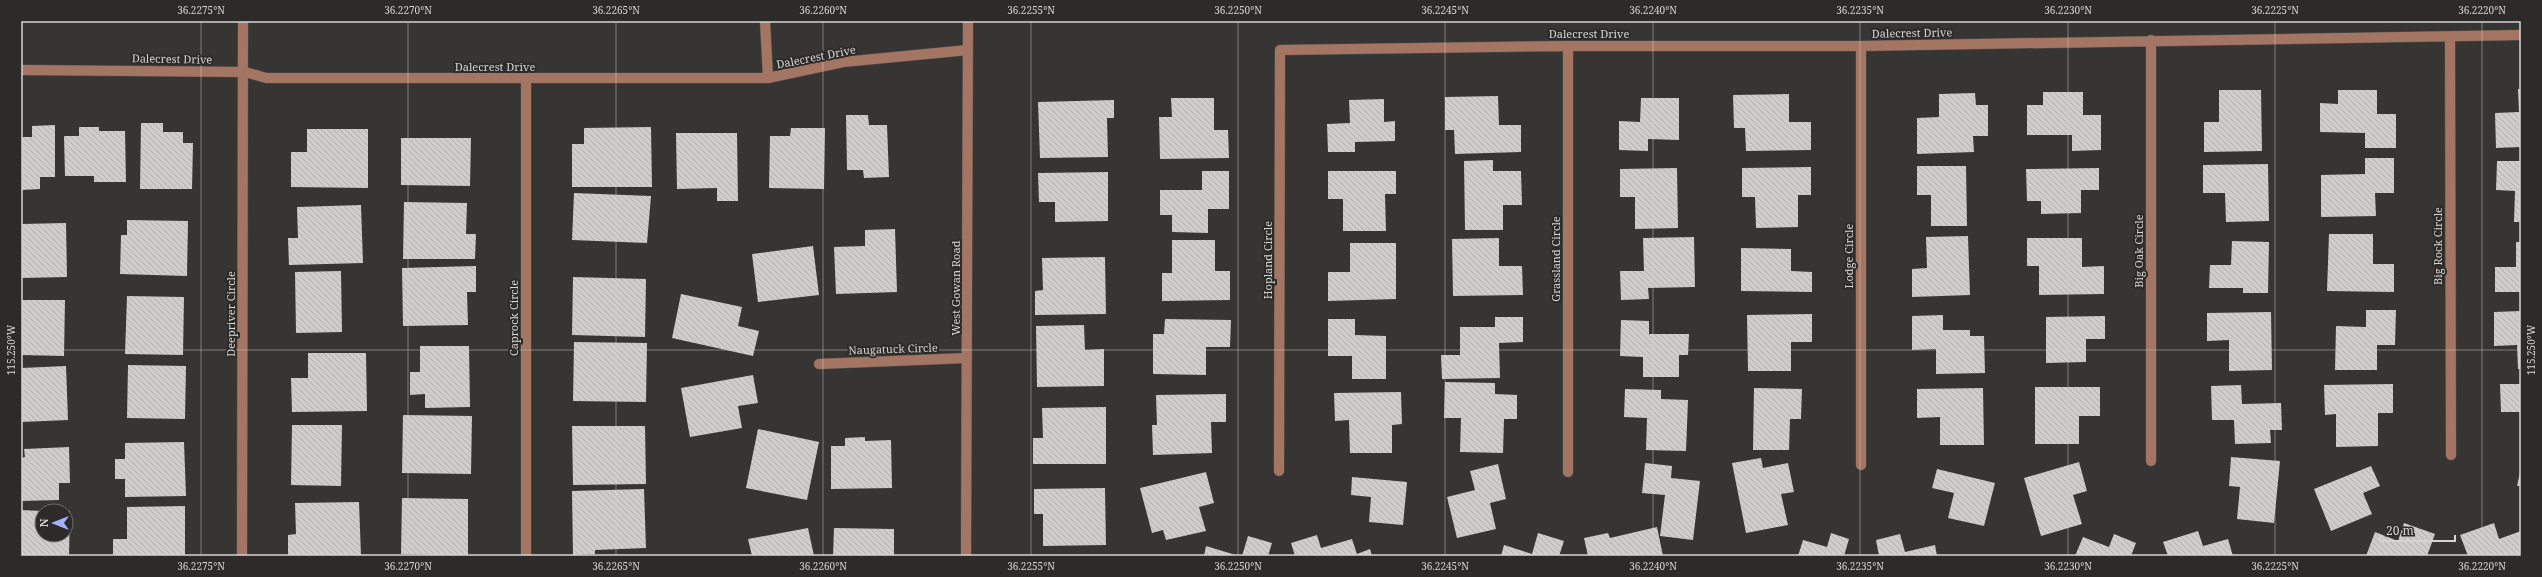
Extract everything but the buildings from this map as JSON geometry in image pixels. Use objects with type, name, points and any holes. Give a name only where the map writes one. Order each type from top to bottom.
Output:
[{"type":"street","name":"Deepriver Circle","points":[[242,556],[244,21]]},
{"type":"street","points":[[764,21],[768,78]]},
{"type":"street","name":"West Gowan Road","points":[[966,556],[968,358],[968,21]]},
{"type":"street","name":"Dalecrest Drive","points":[[1280,50],[1568,46],[1861,46],[2521,35]]},
{"type":"street","name":"Big Rock Circle","points":[[2450,37],[2451,455]]},
{"type":"street","name":"Big Oak Circle","points":[[2151,40],[2151,461]]},
{"type":"street","name":"Grassland Circle","points":[[1568,46],[1568,472]]},
{"type":"street","name":"Lodge Circle","points":[[1861,46],[1861,466]]},
{"type":"street","name":"Dalecrest Drive","points":[[21,70],[245,72],[266,78],[768,78],[844,62],[968,50]]},
{"type":"street","name":"Hopland Circle","points":[[1279,471],[1280,50]]},
{"type":"street","name":"Caprock Circle","points":[[526,79],[526,556]]},
{"type":"street","name":"Naugatuck Circle","points":[[819,364],[968,358]]}]
